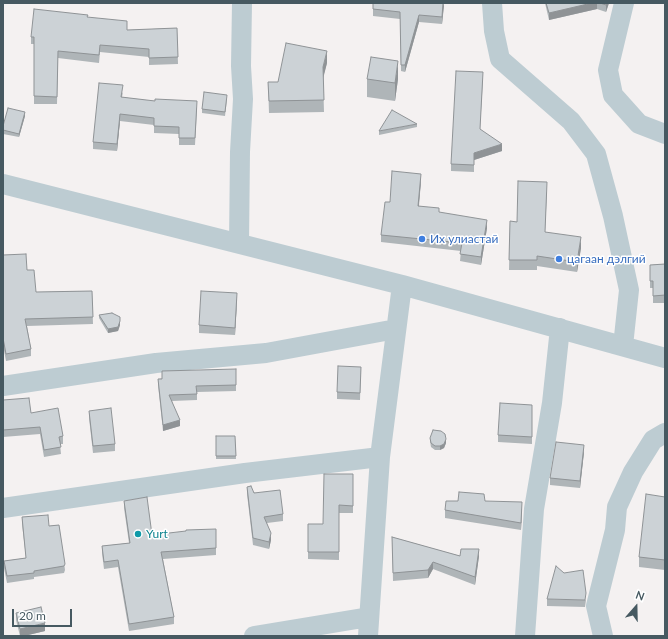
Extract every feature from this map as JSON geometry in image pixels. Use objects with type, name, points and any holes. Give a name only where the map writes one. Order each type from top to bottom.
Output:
[{"type":"street","points":[[239,244],[240,152],[243,99],[241,44],[242,3]]},
{"type":"street","points":[[492,3],[494,32],[500,59],[572,121],[596,154],[613,216],[629,290],[623,346]]},
{"type":"street","points":[[624,3],[608,70],[613,96],[639,124],[665,134]]},
{"type":"street","points":[[3,184],[402,285],[665,358]]},
{"type":"street","points":[[254,636],[368,627],[380,457],[402,285]]},
{"type":"street","points":[[525,636],[534,509],[552,402],[560,328]]},
{"type":"street","points":[[3,386],[156,363],[266,353],[396,329]]},
{"type":"street","points":[[603,636],[596,606],[615,530],[617,507],[633,472],[653,440],[665,433]]},
{"type":"street","points":[[3,508],[245,473],[380,457]]},
{"type":"building","points":[[373,3],[443,3],[442,17],[419,15],[405,65],[401,65],[400,12],[373,9]]},
{"type":"building","points":[[546,3],[592,3],[549,13]]},
{"type":"building","points":[[34,9],[127,21],[127,30],[177,28],[178,57],[149,58],[149,49],[100,45],[99,55],[58,51],[57,97],[34,96],[34,37],[31,37]]},
{"type":"building","points":[[286,43],[327,51],[323,67],[324,100],[269,101],[268,82],[278,82]]},
{"type":"building","points":[[371,57],[398,61],[395,83],[367,79]]},
{"type":"building","points":[[456,71],[483,72],[480,129],[502,144],[474,153],[474,165],[451,164]]},
{"type":"building","points":[[99,83],[123,85],[121,97],[155,101],[155,99],[197,101],[195,138],[179,138],[179,127],[154,126],[154,118],[120,114],[117,144],[93,142]]},
{"type":"building","points":[[204,92],[227,95],[225,112],[202,109]]},
{"type":"building","points":[[8,108],[25,112],[19,134],[3,130]]},
{"type":"building","points":[[392,110],[417,124],[379,131]]},
{"type":"building","points":[[392,171],[421,174],[418,206],[439,208],[439,212],[487,220],[481,257],[460,254],[462,243],[381,235],[385,202],[390,202]]},
{"type":"building","points":[[518,181],[547,182],[545,232],[581,237],[577,262],[537,256],[537,260],[509,260],[510,221],[517,222]]},
{"type":"building","points":[[26,254],[27,270],[34,270],[36,292],[92,291],[93,317],[25,319],[31,349],[6,354],[3,338],[3,255]]},
{"type":"building","points":[[665,264],[665,295],[653,296],[653,281],[650,281],[650,265]]},
{"type":"building","points":[[201,291],[237,293],[235,328],[199,325]]},
{"type":"building","points":[[112,313],[120,317],[120,321],[118,327],[108,329],[99,315]]},
{"type":"building","points":[[338,366],[361,367],[360,393],[337,392]]},
{"type":"building","points":[[236,369],[236,385],[196,386],[197,394],[169,395],[180,420],[163,425],[158,379],[162,379],[162,371]]},
{"type":"building","points":[[29,398],[31,413],[58,408],[63,436],[59,437],[61,447],[44,450],[40,427],[3,430],[3,400]]},
{"type":"building","points":[[500,403],[532,405],[532,437],[498,435]]},
{"type":"building","points":[[111,408],[115,444],[93,446],[89,411]]},
{"type":"building","points":[[433,430],[441,431],[445,434],[446,439],[444,444],[435,446],[431,443],[430,438]]},
{"type":"building","points":[[216,436],[235,436],[236,456],[216,456]]},
{"type":"building","points":[[556,442],[584,445],[580,481],[550,478]]},
{"type":"building","points":[[324,474],[353,474],[353,506],[339,505],[339,552],[308,552],[308,524],[323,524]]},
{"type":"building","points":[[251,486],[254,493],[280,490],[283,514],[264,517],[271,533],[269,542],[253,538],[247,487]]},
{"type":"building","points":[[459,492],[484,494],[485,501],[522,502],[521,523],[445,510],[446,501],[458,501]]},
{"type":"building","points":[[646,494],[665,497],[665,560],[639,557]]},
{"type":"building","points":[[147,497],[152,535],[186,530],[216,529],[216,548],[161,552],[174,617],[129,624],[118,560],[104,562],[102,546],[130,543],[124,501]]},
{"type":"building","points":[[48,515],[49,526],[59,525],[65,564],[64,566],[34,571],[34,573],[7,576],[4,561],[26,558],[22,517]]},
{"type":"building","points":[[392,537],[460,556],[461,549],[479,549],[475,577],[433,562],[428,570],[393,573]]},
{"type":"building","points":[[556,566],[564,573],[583,570],[586,593],[585,600],[547,599]]},
{"type":"building","points":[[41,607],[45,623],[20,629],[16,613]]},
{"type":"place","name":"Их улиастай","points":[[422,239]]},
{"type":"place","name":"цагаан дэлгий","points":[[559,259]]},
{"type":"place","name":"Yurt","points":[[138,534]]}]
